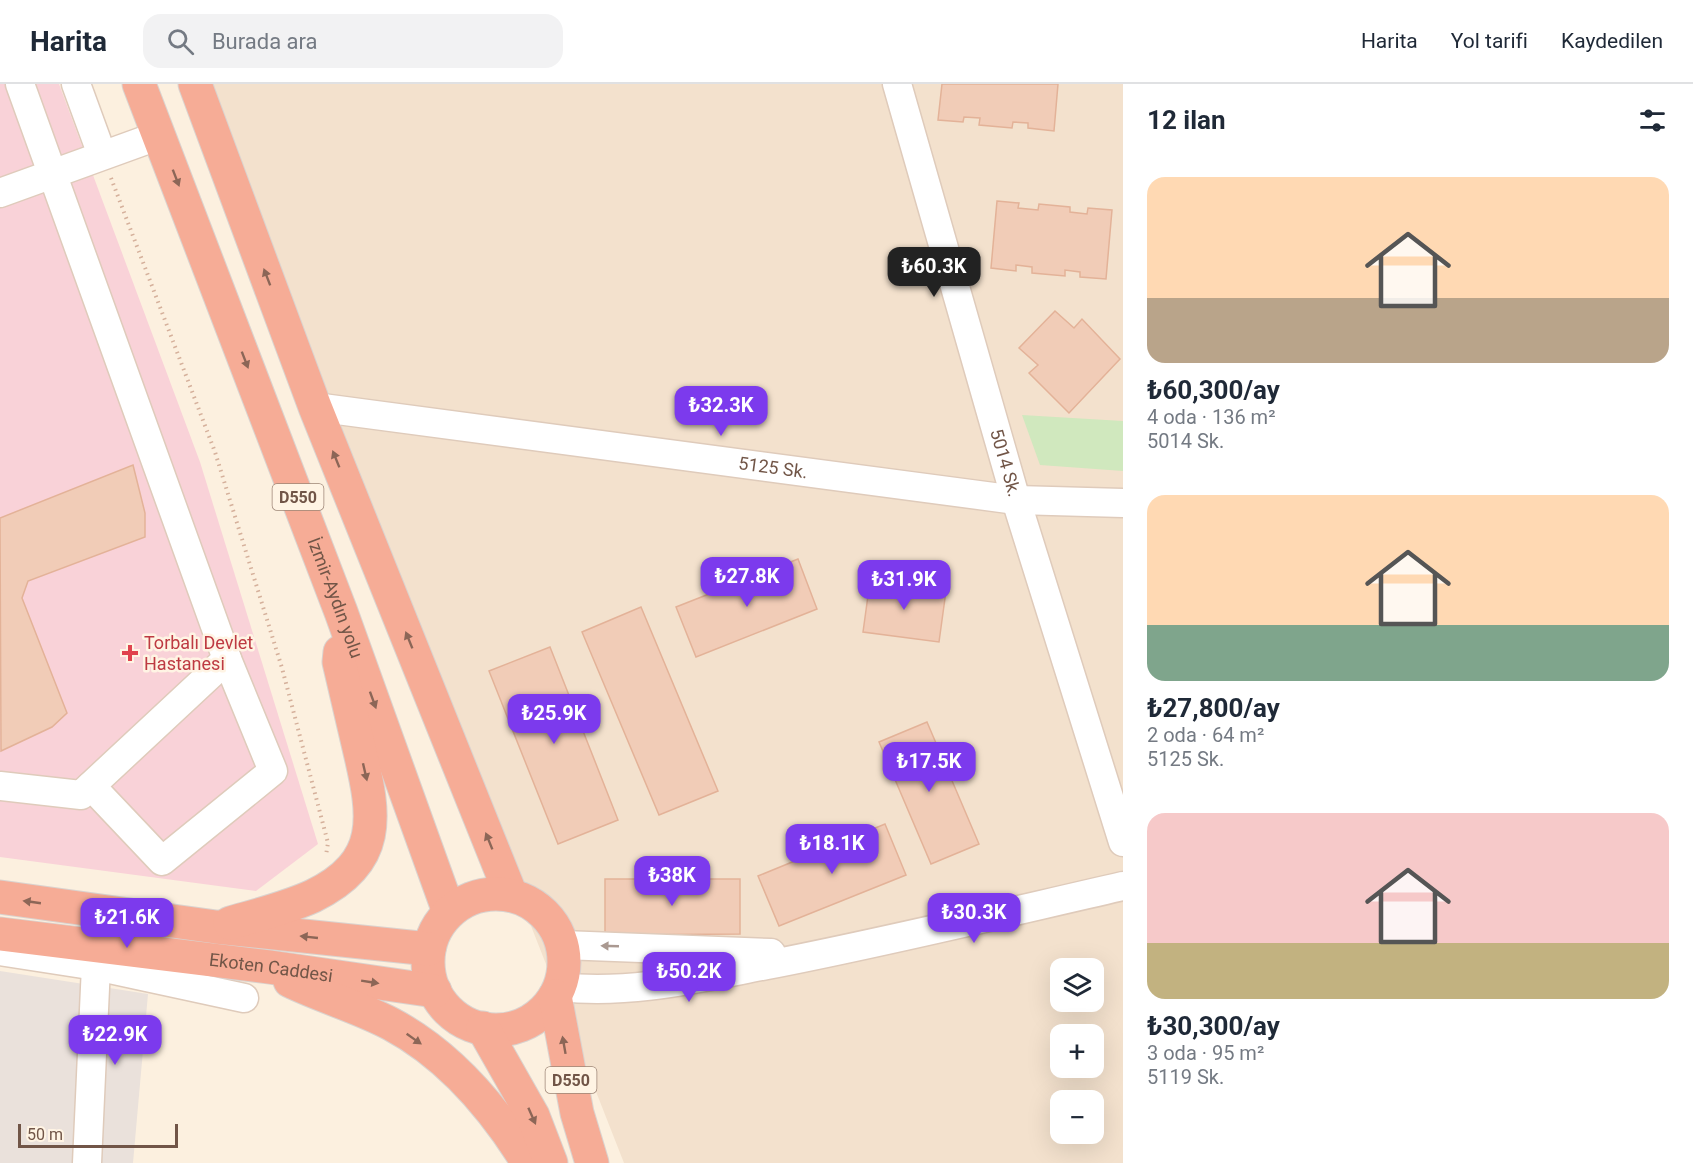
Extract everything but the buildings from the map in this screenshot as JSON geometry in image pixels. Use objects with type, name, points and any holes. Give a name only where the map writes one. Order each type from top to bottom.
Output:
[{"type":"highway","name":"İzmir-Aydın yolu","points":[[139,84],[341,612],[449,912]]},
{"type":"highway","name":"D550","points":[[195,84],[315,406],[510,895]]},
{"type":"highway","points":[[216,927],[289,906],[314,895],[348,870],[366,843],[371,827],[372,805],[339,662],[341,612]]},
{"type":"highway","points":[[489,894],[510,895],[531,903],[545,914],[556,928],[563,945],[564,966],[557,992],[542,1012],[524,1024],[504,1029],[483,1028],[464,1021],[447,1008],[435,991],[429,970],[429,949],[436,930],[449,912],[468,900],[489,894]]},
{"type":"highway","name":"Ekoten Caddesi","points":[[0,897],[216,927],[429,949]]},
{"type":"highway","name":"Ekoten Caddesi","points":[[0,934],[268,967],[435,991]]},
{"type":"highway","points":[[268,967],[283,978],[390,1024],[441,1059],[483,1100],[528,1163]]},
{"type":"highway","name":"D550","points":[[557,992],[577,1113],[592,1163]]},
{"type":"highway","name":"D550","points":[[483,1028],[533,1116],[551,1163]]},
{"type":"street","points":[[0,92],[19,84],[227,658],[273,771],[162,861],[91,786]]},
{"type":"street","points":[[76,84],[102,155]]},
{"type":"street","name":"5014 Sk.","points":[[897,84],[1016,500],[1123,842]]},
{"type":"street","points":[[0,192],[160,135]]},
{"type":"street","name":"5125 Sk.","points":[[315,406],[1016,500],[1123,503]]},
{"type":"street","points":[[0,786],[81,795],[227,658]]},
{"type":"street","points":[[557,992],[665,984],[815,955],[1123,886]]},
{"type":"street","points":[[563,945],[815,955]]},
{"type":"street","points":[[0,951],[96,966],[243,999]]},
{"type":"street","points":[[87,1163],[96,966]]},
{"type":"shaded area","name":"Torbalı Devlet Hastanesi","points":[[0,84],[59,84],[200,462],[318,844],[256,891],[0,857]]},
{"type":"shaded area","points":[[183,84],[1123,84],[1123,1163],[624,1163],[513,880]]},
{"type":"shaded area","points":[[0,971],[148,994],[133,1163],[0,1163]]},
{"type":"green space","points":[[1022,415],[1123,421],[1123,471],[1040,465]]},
{"type":"place","name":"Torbalı Devlet Hastanesi","points":[[130,653]]}]
